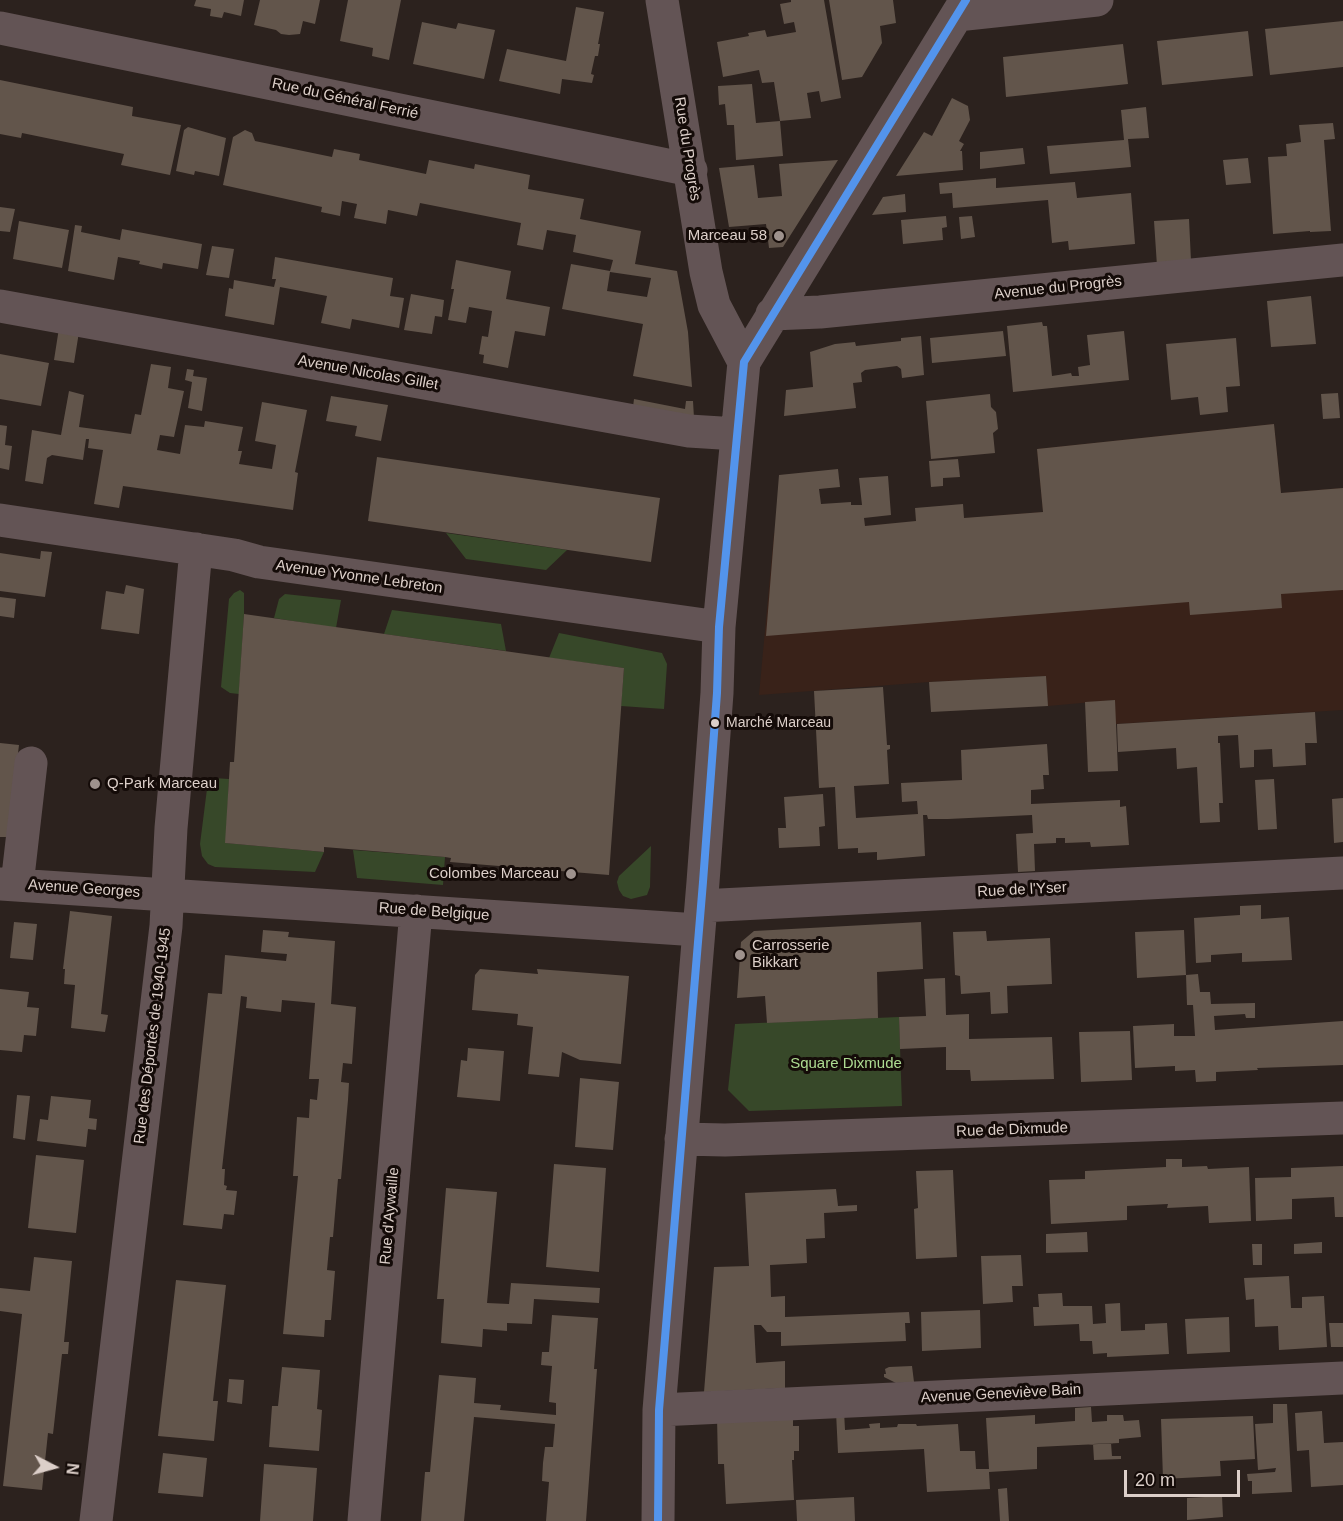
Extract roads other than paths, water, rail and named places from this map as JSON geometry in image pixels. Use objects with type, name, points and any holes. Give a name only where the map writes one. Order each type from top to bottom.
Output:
[{"type":"street","name":"Rue du Progrès","points":[[662,0],[706,272],[714,305],[744,362]]},
{"type":"street","points":[[658,1521],[659,1410],[717,693],[720,627],[744,362],[962,7],[1097,0]]},
{"type":"street","name":"Rue du Général Ferrié","points":[[0,28],[691,170]]},
{"type":"street","name":"Avenue du Progrès","points":[[772,314],[820,312],[1343,260]]},
{"type":"street","name":"Avenue Nicolas Gillet","points":[[0,306],[689,431],[737,434]]},
{"type":"street","name":"Avenue Yvonne Lebreton","points":[[0,520],[234,555],[260,562],[720,627]]},
{"type":"street","name":"Rue des Déportés de 1940-1945","points":[[96,1521],[169,895],[171,828],[196,549]]},
{"type":"street","points":[[9,884],[31,763]]},
{"type":"street","name":"Rue de l'Yser","points":[[699,918],[1343,873]]},
{"type":"street","name":"Avenue Georges","points":[[9,884],[169,895]]},
{"type":"street","name":"Rue de Belgique","points":[[169,895],[416,911],[699,918]]},
{"type":"street","name":"Rue d'Aywaille","points":[[364,1521],[416,911]]},
{"type":"street","name":"Rue de Dixmude","points":[[681,1139],[748,1139],[1343,1118]]},
{"type":"street","name":"Avenue Geneviève Bain","points":[[659,1410],[1343,1378]]},
{"type":"place","name":"Marceau 58","points":[[779,236]]},
{"type":"place","name":"Marché Marceau","points":[[715,723]]},
{"type":"place","name":"Q-Park Marceau","points":[[95,784]]},
{"type":"place","name":"Colombes Marceau","points":[[571,874]]},
{"type":"place","name":"Carrosserie Bikkart","points":[[740,955]]},
{"type":"park label","name":"Square Dixmude","points":[[846,1064]]}]
